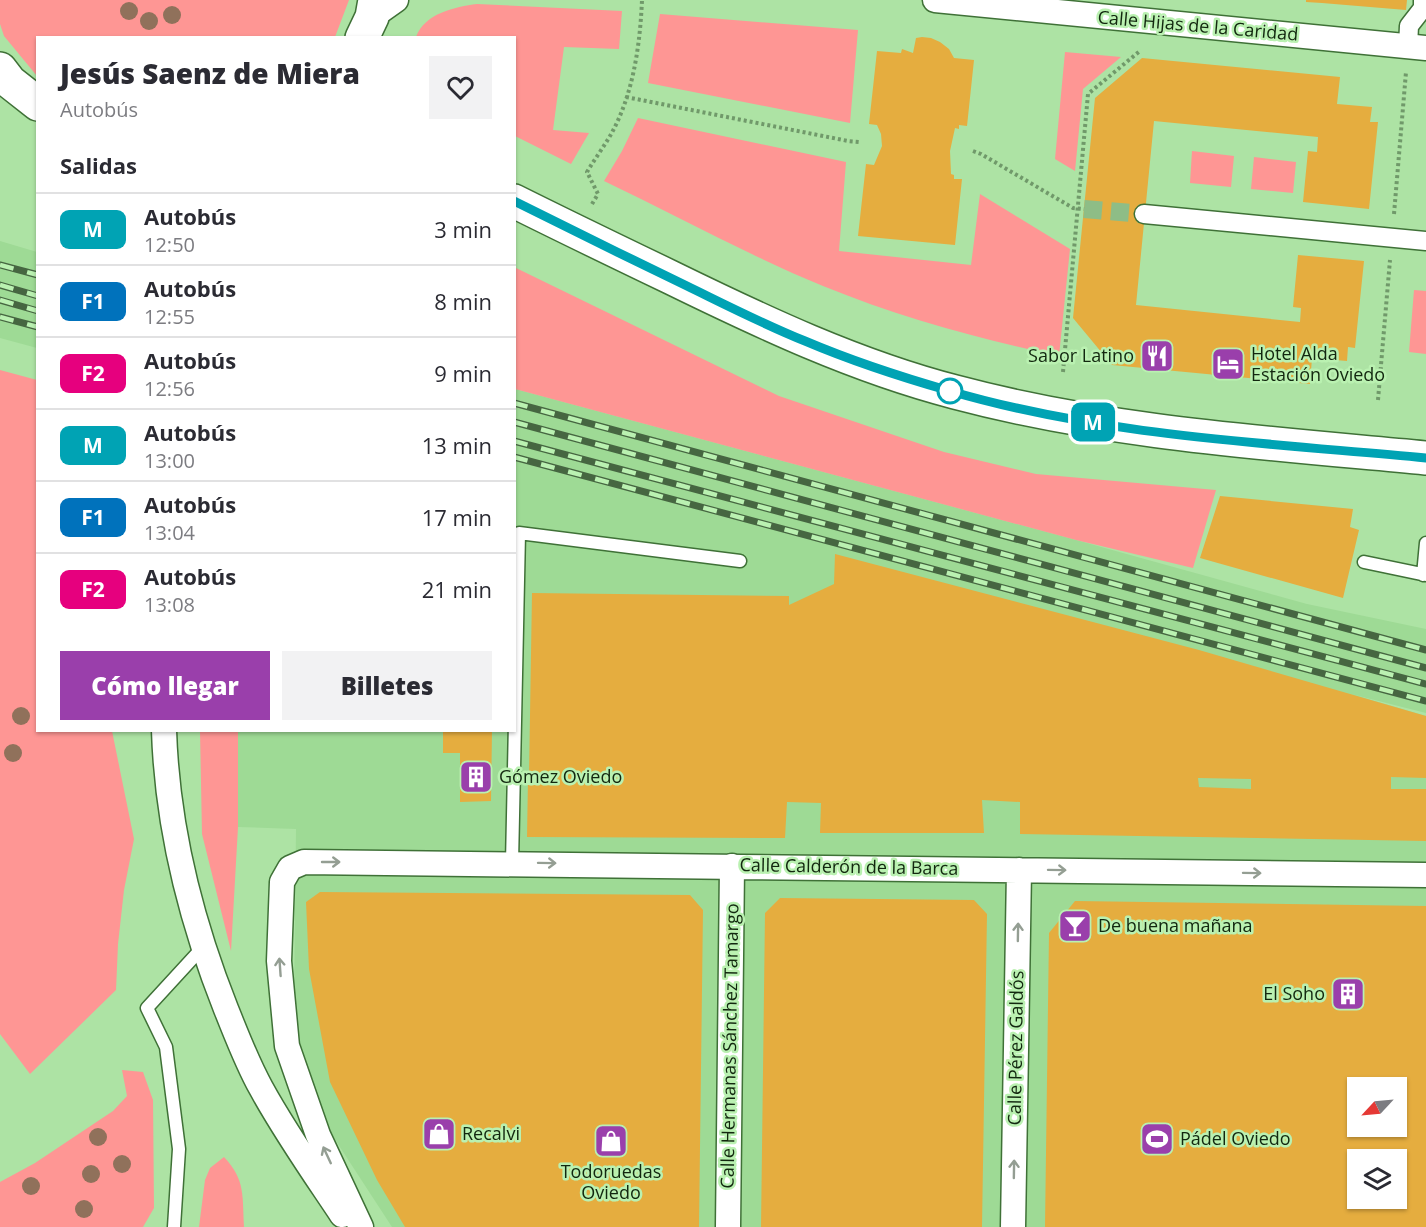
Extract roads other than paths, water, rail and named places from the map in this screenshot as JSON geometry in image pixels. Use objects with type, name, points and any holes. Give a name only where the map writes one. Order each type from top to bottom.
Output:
[{"type":"main road","points":[[0,69],[10,82],[36,102]]},
{"type":"main road","points":[[516,202],[804,341],[952,392],[1087,422],[1143,430],[1426,458]]},
{"type":"street","name":"Calle Hijas de la Caridad","points":[[935,0],[1069,7],[1417,47]]},
{"type":"street","points":[[1417,47],[1408,26],[1423,8],[1423,0]]},
{"type":"street","points":[[1144,214],[1426,241]]},
{"type":"street","points":[[164,732],[168,785],[175,833],[203,947],[239,1041],[261,1088],[350,1227]]},
{"type":"street","name":"Calle Calderón de la Barca","points":[[361,1227],[318,1135],[287,1046],[279,961],[282,882],[290,868],[304,861],[1426,875]]},
{"type":"street","name":"Calle Hermanas Sánchez Tamargo","points":[[728,1227],[732,866]]},
{"type":"street","name":"Calle Pérez Galdós","points":[[1013,1227],[1019,870]]},
{"type":"lane","points":[[516,674],[519,533],[740,561]]},
{"type":"lane","points":[[1364,562],[1424,575],[1426,543]]},
{"type":"lane","points":[[512,863],[515,732]]},
{"type":"lane","points":[[174,1227],[178,1138],[166,1047],[147,1008],[203,947]]},
{"type":"tunnel","points":[[1084,209],[1144,214]]},
{"type":"railway","points":[[0,265],[36,274]]},
{"type":"railway","points":[[0,285],[36,295]]},
{"type":"railway","points":[[0,300],[36,310]]},
{"type":"railway","points":[[0,317],[36,326]]},
{"type":"railway","points":[[516,404],[1426,650]]},
{"type":"railway","points":[[516,423],[1426,668]]},
{"type":"railway","points":[[516,442],[1426,684]]},
{"type":"railway","points":[[516,458],[1426,701]]},
{"type":"place","name":"Sabor Latino","points":[[1157,356]]},
{"type":"place","name":"Hotel Alda Estación Oviedo","points":[[1228,364]]},
{"type":"place","name":"Gómez Oviedo","points":[[476,777]]},
{"type":"place","name":"De buena mañana","points":[[1075,926]]},
{"type":"place","name":"El Soho","points":[[1348,994]]},
{"type":"place","name":"Recalvi","points":[[439,1134]]},
{"type":"place","name":"Pádel Oviedo","points":[[1157,1139]]},
{"type":"place","name":"Todoruedas Oviedo","points":[[611,1141]]}]
